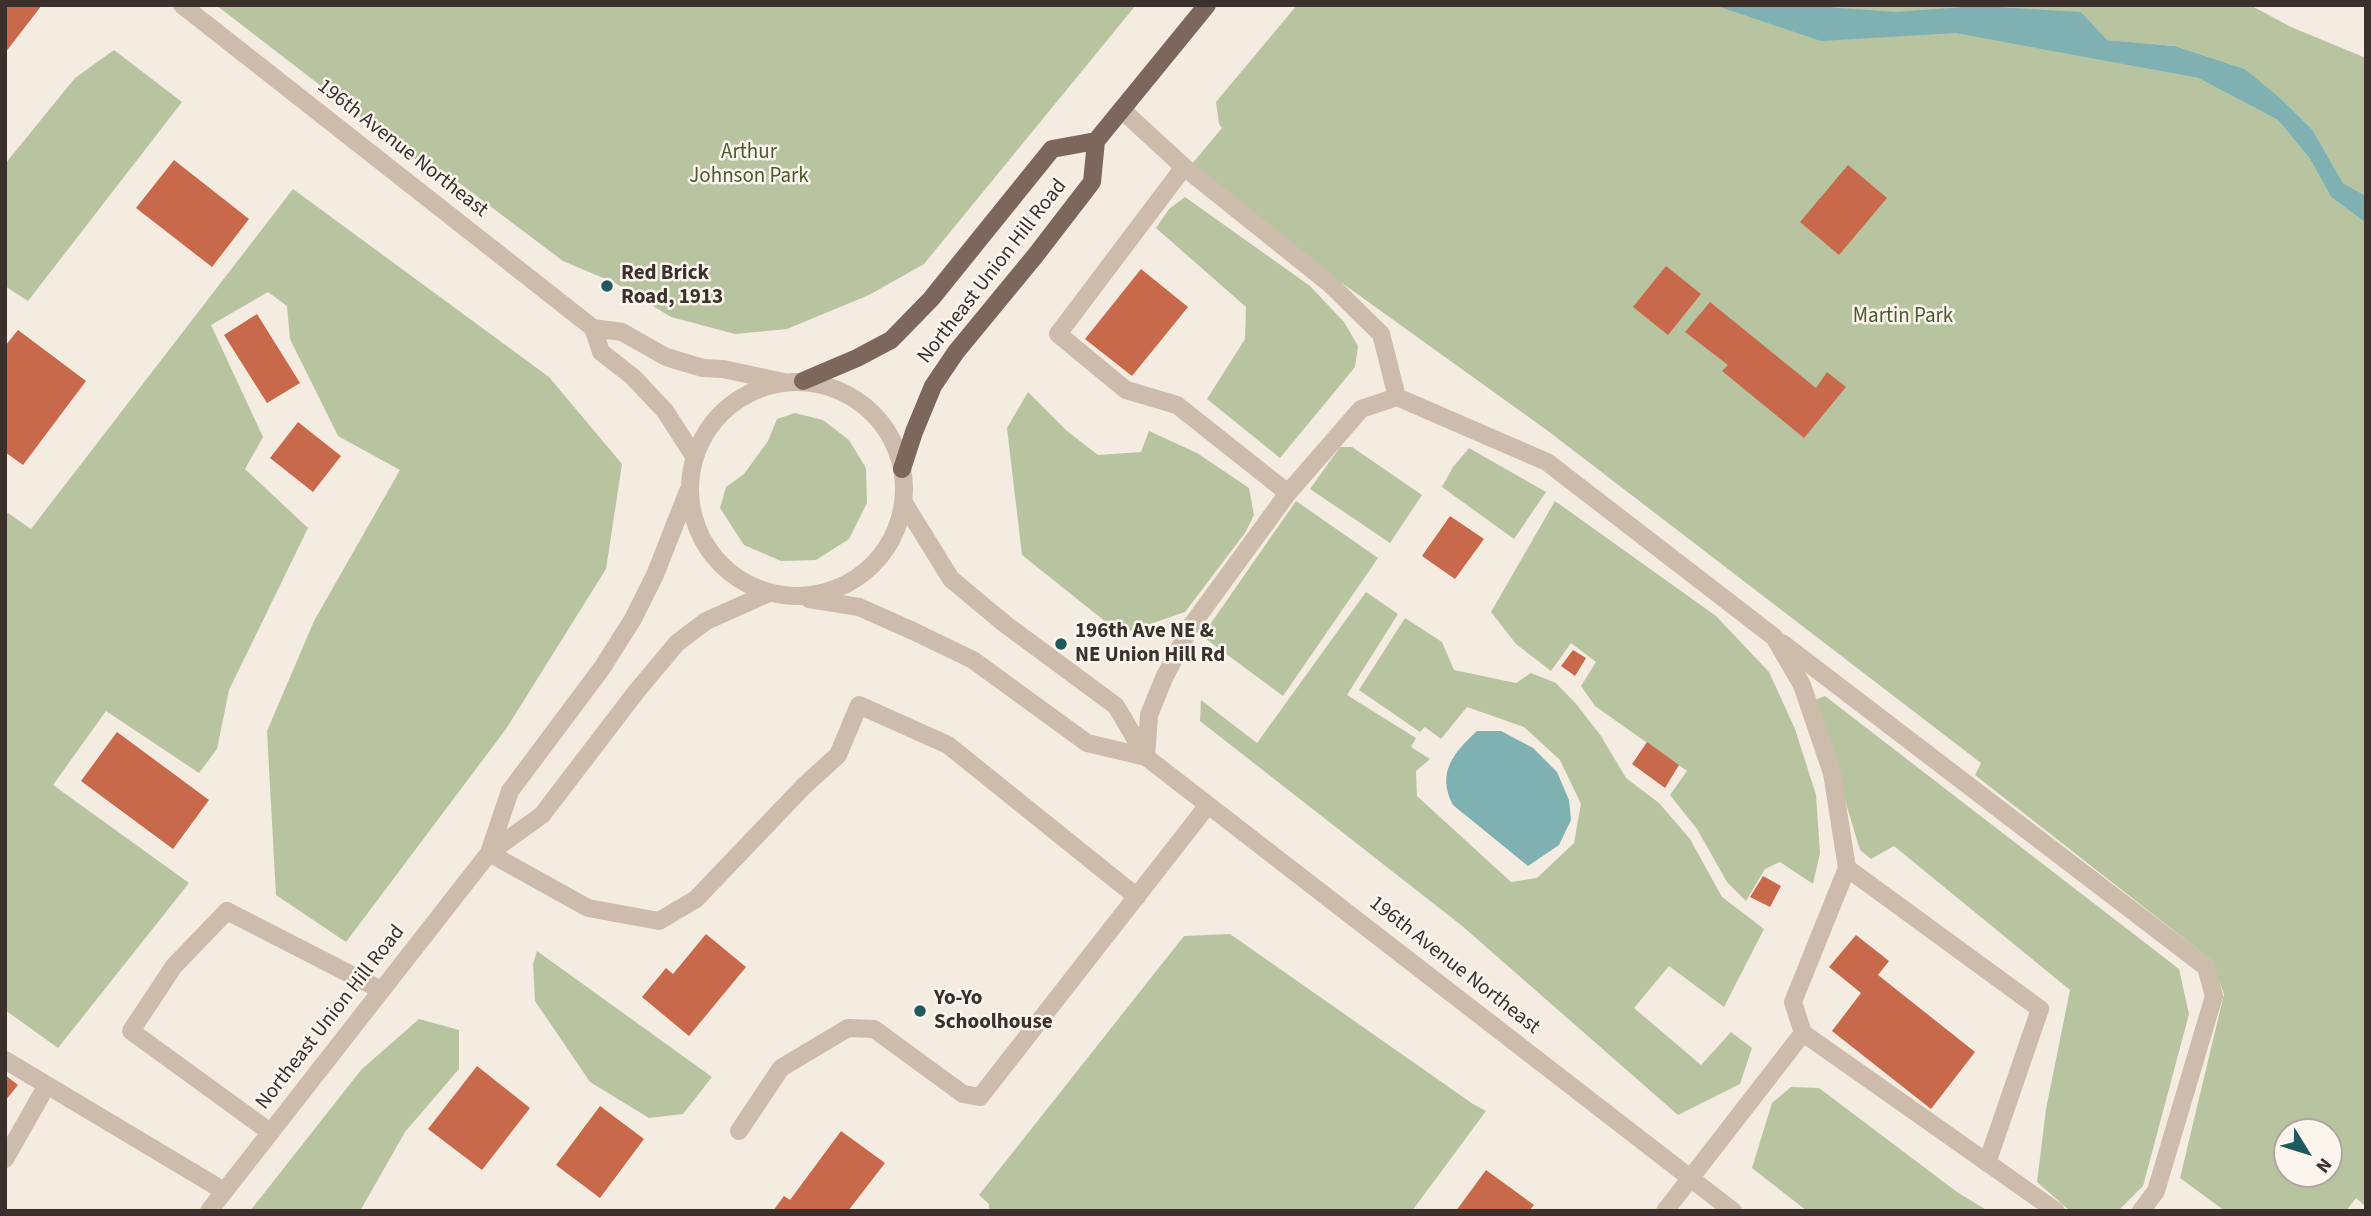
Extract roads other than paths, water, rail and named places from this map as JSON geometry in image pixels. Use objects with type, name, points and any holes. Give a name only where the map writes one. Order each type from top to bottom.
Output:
[{"type":"main road","points":[[1096,141],[1207,5]]},
{"type":"main road","name":"Northeast Union Hill Road","points":[[803,381],[891,340],[931,299],[1052,149],[1096,141],[1092,182],[956,352],[933,386],[902,469]]},
{"type":"street","name":"196th Avenue Northeast","points":[[182,5],[593,328],[622,332],[666,357],[703,368],[723,369],[784,382]]},
{"type":"street","points":[[1122,110],[1184,167],[1330,284],[1381,334],[1397,397]]},
{"type":"street","points":[[1184,167],[1058,334],[1126,390],[1177,405],[1287,493]]},
{"type":"street","name":"196th Avenue Northeast","points":[[593,328],[601,352],[633,377],[665,411],[694,456]]},
{"type":"street","points":[[803,381],[837,389],[867,407],[890,435],[902,469],[904,503],[895,533],[878,559],[854,580],[825,593],[794,597],[769,593],[737,578],[711,554],[695,523],[689,487],[694,456],[708,429],[729,406],[755,390],[784,382],[803,381]]},
{"type":"street","points":[[1146,757],[1149,715],[1185,637],[1287,493],[1361,409],[1397,397],[1547,462],[2206,967],[2214,996],[2156,1191],[2141,1211]]},
{"type":"street","name":"Northeast Union Hill Road","points":[[489,853],[510,791],[602,668],[634,619],[655,575],[689,487]]},
{"type":"street","name":"196th Avenue Northeast","points":[[904,503],[951,579],[1005,624],[1116,706],[1146,757],[1733,1211]]},
{"type":"street","name":"Northeast Union Hill Road","points":[[209,1211],[489,853],[542,815],[677,643],[706,621],[769,593]]},
{"type":"street","name":"196th Avenue Northeast","points":[[794,597],[859,607],[913,631],[973,660],[1087,743],[1146,757]]},
{"type":"street","points":[[1774,637],[1802,685],[1832,773],[1847,867],[1793,1002],[1803,1033],[2056,1211]]},
{"type":"street","points":[[489,853],[588,908],[659,921],[696,899],[804,786],[838,755],[859,705],[948,745],[1137,897]]},
{"type":"street","points":[[739,1131],[781,1068],[848,1028],[874,1029],[963,1094],[980,1097],[1208,804]]},
{"type":"street","points":[[1847,867],[2040,1009],[1987,1163]]},
{"type":"street","points":[[270,1132],[131,1031],[174,966],[227,911],[381,990]]},
{"type":"street","points":[[1665,1211],[1803,1033]]},
{"type":"street","points":[[5,1060],[224,1191]]},
{"type":"street","points":[[5,1159],[47,1085]]},
{"type":"water","points":[[1714,5],[1801,5],[1895,12],[1978,6],[2081,12],[2107,40],[2175,46],[2245,69],[2312,129],[2343,183],[2366,196],[2366,223],[2331,197],[2310,159],[2278,120],[2198,78],[1956,33],[1821,41]]},
{"type":"water","points":[[1477,731],[1501,731],[1533,748],[1557,772],[1569,800],[1571,820],[1559,845],[1528,866],[1453,805],[1448,793],[1446,783],[1450,764],[1461,747]]},
{"type":"place","name":"Red Brick Road, 1913","points":[[607,286]]},
{"type":"place","name":"196th Ave NE & NE Union Hill Rd","points":[[1061,644]]},
{"type":"place","name":"Yo-Yo Schoolhouse","points":[[920,1011]]},
{"type":"park label","name":"Arthur Johnson Park","points":[[749,165]]},
{"type":"park label","name":"Martin Park","points":[[1903,317]]}]
